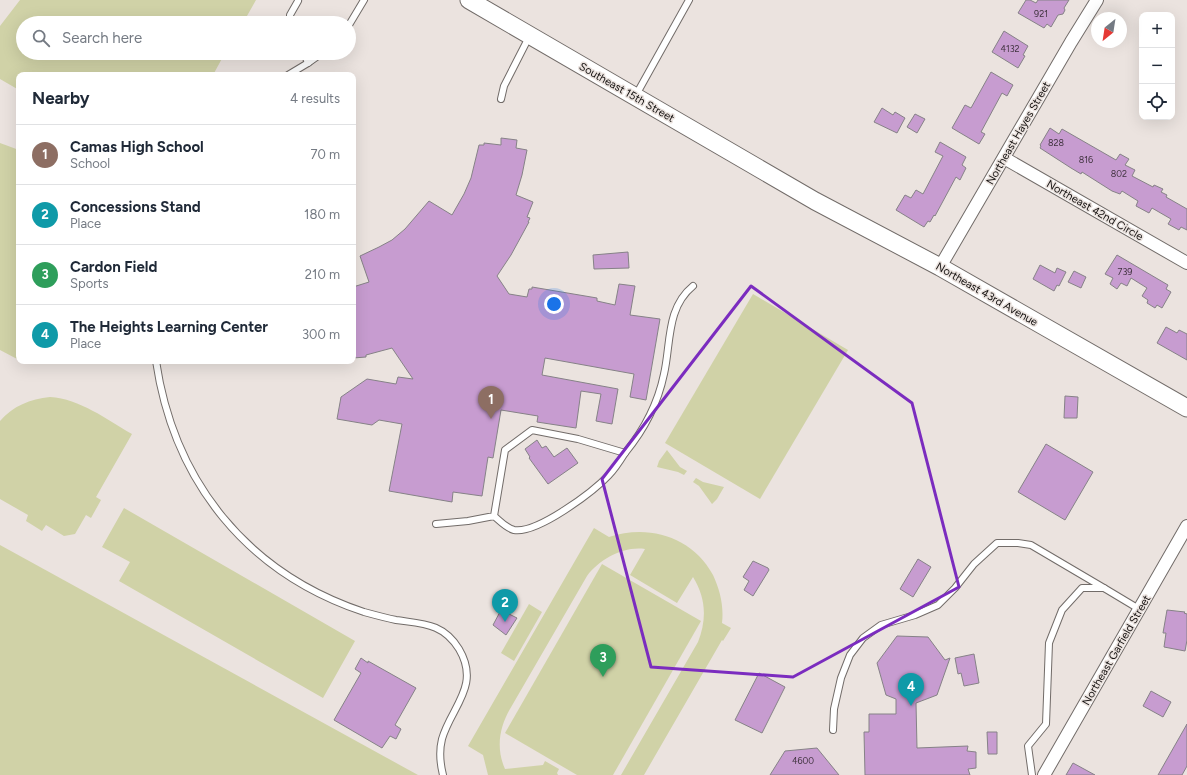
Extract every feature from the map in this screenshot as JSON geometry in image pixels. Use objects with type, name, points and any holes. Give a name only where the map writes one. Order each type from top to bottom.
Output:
[{"type":"street","name":"Southeast 15th Street","points":[[469,0],[786,184]]},
{"type":"street","name":"Northeast Hayes Street","points":[[940,267],[1097,0]]},
{"type":"street","name":"Northeast 42nd Circle","points":[[1004,158],[1187,263]]},
{"type":"street","name":"Northeast 43rd Avenue","points":[[786,184],[940,267],[1187,408]]},
{"type":"street","name":"Northeast Garfield Street","points":[[1044,775],[1187,526]]},
{"type":"lane","points":[[354,16],[364,0]]},
{"type":"lane","points":[[635,97],[689,0]]},
{"type":"lane","points":[[290,16],[298,1]]},
{"type":"lane","points":[[501,99],[504,86],[530,36]]},
{"type":"lane","points":[[293,72],[312,60]]},
{"type":"lane","points":[[436,524],[468,521],[494,516],[514,530],[523,530],[560,514],[579,501],[608,476],[637,440],[653,409],[664,374],[673,316],[686,292],[693,286]]},
{"type":"lane","points":[[156,364],[166,410],[174,433],[194,476],[220,513],[248,544],[278,568],[308,588],[364,612],[397,620],[433,626],[444,633],[459,649],[465,665],[465,688],[462,698],[447,726],[442,740],[440,758],[443,775]]},
{"type":"lane","points":[[494,516],[506,450],[532,430],[578,439],[625,453]]},
{"type":"lane","points":[[833,730],[834,709],[841,678],[850,655],[863,638],[881,625],[938,605],[955,588],[974,564],[997,544],[1018,543],[1031,545],[1139,609]]},
{"type":"lane","points":[[1032,775],[1028,746],[1046,724],[1049,643],[1062,610],[1082,588],[1104,588]]},
{"type":"highlighted area","points":[[751,286],[912,403],[959,587],[793,677],[651,667],[602,479]]},
{"type":"green space","points":[[20,0],[256,0],[247,16],[16,16],[16,60],[221,60],[215,72],[16,72],[16,88],[0,79],[0,26]]},
{"type":"green space","points":[[0,143],[16,149],[16,358],[0,350]]},
{"type":"green space","points":[[753,294],[848,350],[760,499],[665,443]]},
{"type":"green space","points":[[50,397],[82,406],[103,416],[132,434],[96,497],[101,500],[91,518],[86,515],[75,534],[64,536],[46,525],[42,531],[26,521],[28,515],[0,499],[0,421],[10,411],[22,404],[36,399]]},
{"type":"green space","points":[[667,450],[680,467],[687,471],[684,475],[657,467],[659,461]]},
{"type":"green space","points":[[696,478],[703,482],[724,487],[717,499],[712,504],[699,486],[693,482]]},
{"type":"green space","points":[[124,508],[355,641],[323,698],[119,581],[130,562],[102,547]]},
{"type":"green space","points":[[594,528],[609,537],[624,533],[654,533],[668,536],[681,542],[704,562],[713,575],[721,598],[722,623],[731,628],[723,641],[722,640],[644,775],[621,775],[698,642],[703,625],[704,609],[701,593],[693,577],[677,603],[630,575],[645,549],[620,552],[605,559],[587,576],[506,716],[501,731],[500,754],[505,769],[543,765],[545,761],[559,769],[557,773],[558,775],[488,775],[483,755],[468,746]]},
{"type":"green space","points":[[0,545],[418,775],[0,775]]},
{"type":"green space","points":[[602,564],[701,621],[613,775],[577,775],[505,733]]},
{"type":"green space","points":[[529,604],[542,612],[514,661],[501,653]]},
{"type":"building","points":[[1026,0],[1036,3],[1038,0],[1069,0],[1064,8],[1065,10],[1063,14],[1058,15],[1051,27],[1047,24],[1044,28],[1018,13]]},
{"type":"building","points":[[1004,31],[1028,46],[1023,55],[1025,56],[1018,68],[992,52]]},
{"type":"building","points":[[991,72],[1013,85],[1007,96],[1002,93],[981,132],[985,134],[979,144],[952,128],[965,105],[971,108]]},
{"type":"building","points":[[882,108],[893,115],[895,112],[905,118],[897,133],[874,122]]},
{"type":"building","points":[[915,114],[925,119],[917,133],[907,127]]},
{"type":"building","points":[[1050,128],[1059,134],[1062,129],[1116,160],[1120,154],[1129,159],[1125,165],[1135,170],[1132,176],[1153,187],[1154,185],[1163,189],[1161,192],[1167,195],[1166,197],[1187,209],[1187,230],[1181,227],[1179,230],[1168,224],[1171,219],[1152,208],[1149,213],[1136,206],[1138,201],[1122,191],[1120,194],[1112,191],[1082,172],[1081,174],[1040,148],[1040,145]]},
{"type":"building","points":[[501,138],[517,140],[516,148],[527,150],[516,195],[533,202],[527,217],[530,218],[529,222],[511,255],[497,276],[509,294],[527,297],[529,289],[532,289],[532,287],[597,298],[597,301],[615,305],[619,284],[635,286],[630,315],[660,319],[646,400],[630,397],[634,374],[545,358],[542,375],[618,389],[612,424],[596,421],[601,394],[581,391],[576,428],[537,422],[538,416],[501,410],[493,458],[488,457],[482,496],[453,492],[452,502],[389,491],[402,424],[379,420],[372,425],[337,419],[341,397],[367,379],[396,384],[398,377],[413,379],[392,348],[366,355],[366,357],[356,358],[356,286],[369,282],[360,256],[392,240],[405,229],[429,201],[452,215],[471,178],[479,145],[484,145],[484,143],[501,145]]},
{"type":"building","points":[[940,142],[966,157],[962,165],[966,168],[960,180],[956,177],[935,216],[934,215],[930,222],[928,221],[924,227],[896,210],[905,195],[911,198],[916,190],[923,194],[943,156],[935,152]]},
{"type":"building","points":[[628,252],[629,268],[594,269],[593,255]]},
{"type":"building","points":[[1117,255],[1168,285],[1166,289],[1171,292],[1162,308],[1157,305],[1155,308],[1147,303],[1148,300],[1142,296],[1147,288],[1131,278],[1127,286],[1121,283],[1117,289],[1110,284],[1113,278],[1105,274]]},
{"type":"building","points":[[1040,265],[1055,273],[1057,268],[1066,272],[1059,286],[1057,285],[1054,291],[1033,279]]},
{"type":"building","points":[[1074,271],[1086,277],[1081,288],[1068,282]]},
{"type":"building","points":[[1166,327],[1177,333],[1179,330],[1187,334],[1187,360],[1157,343]]},
{"type":"building","points":[[1065,396],[1078,397],[1077,418],[1064,418]]},
{"type":"building","points":[[537,440],[542,448],[546,446],[554,457],[567,448],[578,463],[548,484],[529,458],[530,457],[525,449]]},
{"type":"building","points":[[1046,444],[1093,472],[1065,520],[1018,492]]},
{"type":"building","points":[[918,559],[931,567],[913,597],[900,589]]},
{"type":"building","points":[[753,561],[768,568],[769,570],[753,596],[744,590],[749,581],[743,577]]},
{"type":"building","points":[[501,610],[517,618],[506,635],[493,625]]},
{"type":"building","points":[[1167,610],[1185,612],[1184,613],[1187,614],[1187,640],[1185,651],[1164,647],[1166,633],[1163,633]]},
{"type":"building","points":[[897,636],[928,637],[945,660],[950,658],[937,695],[916,703],[917,748],[968,746],[967,751],[976,752],[976,768],[968,769],[970,775],[865,775],[864,732],[869,732],[869,714],[896,714],[896,699],[886,695],[877,663]]},
{"type":"building","points":[[974,654],[979,683],[964,686],[961,673],[958,674],[955,658]]},
{"type":"building","points":[[361,658],[416,688],[395,725],[401,729],[396,739],[390,736],[382,748],[334,720],[361,673],[355,669]]},
{"type":"building","points":[[759,673],[785,687],[762,733],[735,720]]},
{"type":"building","points":[[1151,691],[1171,702],[1163,717],[1143,706]]},
{"type":"building","points":[[1187,724],[1187,766],[1182,775],[1158,775]]},
{"type":"building","points":[[987,732],[997,732],[997,754],[988,754]]},
{"type":"building","points":[[817,748],[839,775],[770,775],[785,751]]},
{"type":"building","points":[[1073,763],[1095,775],[1066,775]]},
{"type":"place","name":"Camas High School","points":[[491,419]]},
{"type":"place","name":"Concessions Stand","points":[[505,622]]},
{"type":"place","name":"Cardon Field","points":[[603,677]]},
{"type":"place","name":"The Heights Learning Center","points":[[911,706]]}]
